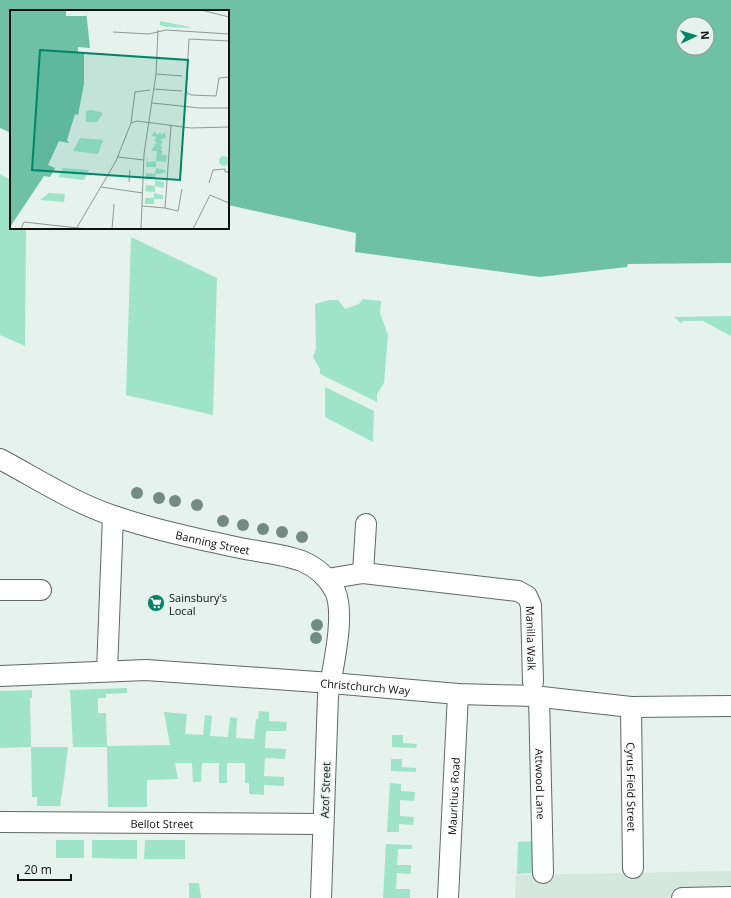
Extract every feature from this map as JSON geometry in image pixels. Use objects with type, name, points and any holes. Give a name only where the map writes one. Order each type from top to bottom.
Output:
[{"type":"street","name":"Banning Street","points":[[0,459],[91,507],[113,516],[205,540],[301,561],[315,568],[327,579],[335,593],[338,615],[334,670],[331,683]]},
{"type":"street","points":[[107,672],[113,516]]},
{"type":"street","points":[[363,573],[366,524]]},
{"type":"street","name":"Manilla Walk","points":[[327,579],[363,573],[442,584],[504,588],[518,591],[527,596],[532,605],[536,689]]},
{"type":"street","points":[[0,590],[41,590]]},
{"type":"street","name":"Christchurch Way","points":[[0,676],[146,670],[331,683],[458,694],[536,689],[631,707],[731,706]]},
{"type":"street","name":"Azof Street","points":[[321,898],[329,694],[331,683]]},
{"type":"street","name":"Attwood Lane","points":[[536,689],[543,873]]},
{"type":"street","name":"Mauritius Road","points":[[448,898],[458,694]]},
{"type":"street","name":"Cyrus Field Street","points":[[631,707],[633,868]]},
{"type":"street","name":"Bellot Street","points":[[0,822],[323,824]]},
{"type":"street","points":[[682,898],[731,898]]},
{"type":"shaded area","points":[[0,0],[731,0],[731,263],[628,264],[627,267],[540,277],[355,252],[356,233],[229,205],[229,10],[10,10],[10,133],[0,128]]},
{"type":"shaded area","points":[[0,174],[10,179],[10,229],[26,229],[25,346],[0,335]]},
{"type":"shaded area","points":[[131,237],[217,278],[213,415],[126,395]]},
{"type":"shaded area","points":[[363,299],[381,301],[380,313],[388,335],[384,383],[377,394],[377,402],[320,374],[320,369],[313,357],[316,349],[315,304],[329,300],[338,300],[345,309],[359,304]]},
{"type":"shaded area","points":[[731,316],[731,336],[703,321],[683,321],[681,323],[674,317]]},
{"type":"shaded area","points":[[325,387],[374,411],[373,442],[325,417]]},
{"type":"shaded area","points":[[127,688],[127,693],[106,694],[106,698],[98,698],[98,713],[106,713],[107,746],[170,745],[164,712],[187,714],[185,734],[203,735],[205,715],[212,716],[210,736],[228,737],[230,717],[237,718],[236,738],[254,739],[256,719],[258,719],[259,711],[269,712],[269,721],[287,722],[286,731],[266,731],[265,748],[286,749],[285,759],[265,758],[264,776],[284,777],[284,786],[264,785],[264,795],[249,794],[249,783],[245,783],[245,763],[227,763],[227,783],[219,783],[219,763],[202,763],[201,782],[193,782],[192,763],[175,763],[178,779],[147,780],[147,807],[108,807],[107,747],[73,747],[70,690]]},
{"type":"shaded area","points":[[32,690],[32,698],[30,698],[31,747],[0,748],[0,691]]},
{"type":"shaded area","points":[[392,735],[403,735],[403,743],[417,744],[416,748],[392,747]]},
{"type":"shaded area","points":[[31,747],[68,747],[60,806],[37,806],[37,797],[32,797]]},
{"type":"shaded area","points":[[391,759],[402,759],[402,767],[416,768],[416,772],[391,771]]},
{"type":"shaded area","points":[[390,783],[401,784],[401,791],[415,792],[414,801],[400,800],[400,816],[414,817],[413,825],[399,824],[399,832],[387,832]]},
{"type":"shaded area","points":[[56,840],[84,840],[84,858],[56,858]]},
{"type":"shaded area","points":[[92,840],[137,840],[137,859],[92,858]]},
{"type":"shaded area","points":[[145,840],[185,840],[185,859],[144,859]]},
{"type":"shaded area","points":[[535,841],[535,873],[517,874],[518,842]]},
{"type":"shaded area","points":[[386,844],[412,845],[412,849],[398,849],[397,865],[411,865],[411,874],[397,873],[396,889],[410,889],[410,898],[383,898]]},
{"type":"shaded area","points":[[731,871],[731,898],[515,898],[516,875]]},
{"type":"shaded area","points":[[189,883],[199,883],[201,898],[189,898]]},
{"type":"place","name":"Sainsbury's Local","points":[[156,603]]}]
